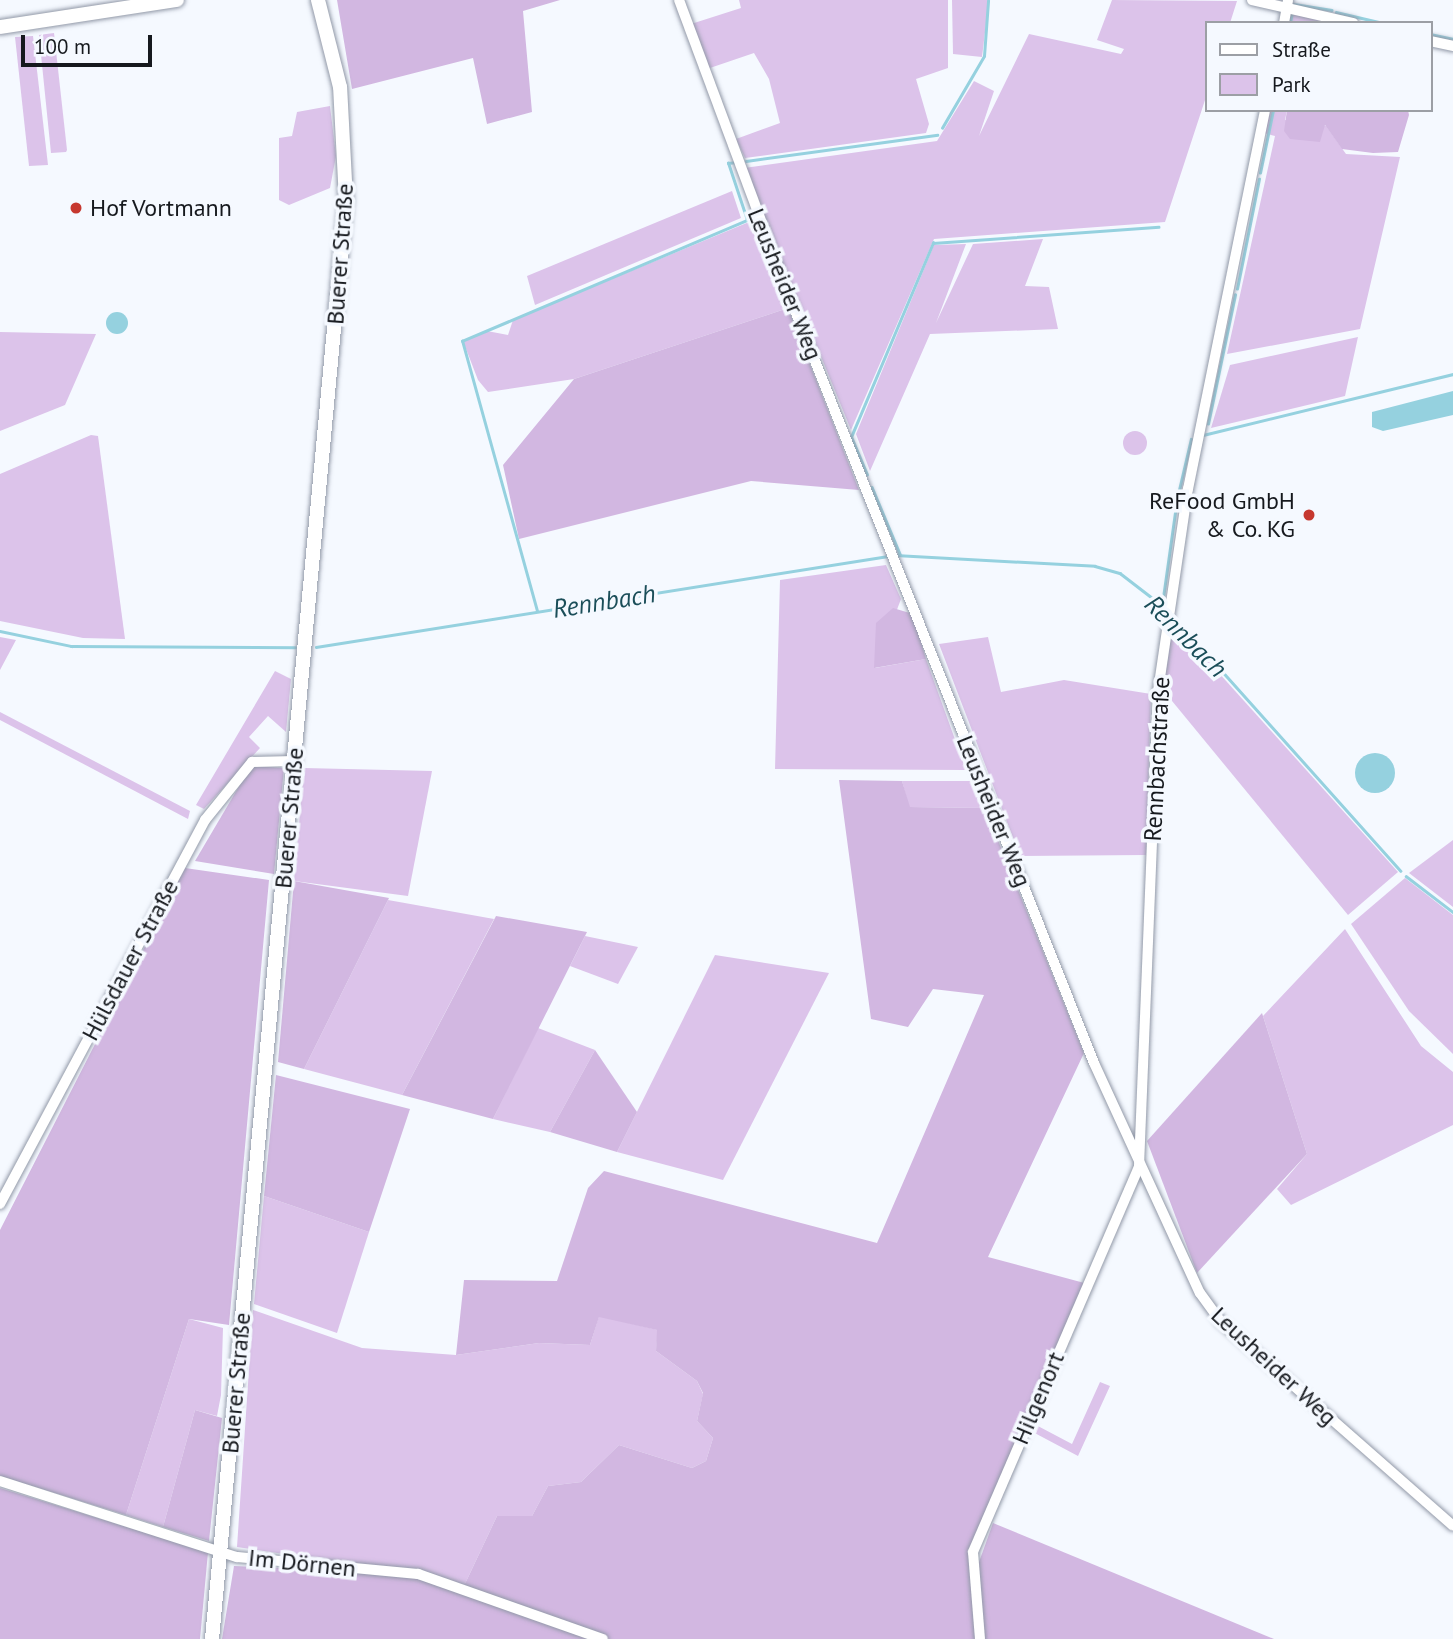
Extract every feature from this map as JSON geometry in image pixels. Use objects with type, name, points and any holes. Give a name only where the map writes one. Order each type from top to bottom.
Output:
[{"type":"main road","points":[[0,27],[177,0]]},
{"type":"main road","name":"Buerer Straße","points":[[212,1639],[346,201],[340,87],[318,0]]},
{"type":"street","name":"Leusheider Weg","points":[[678,0],[790,299],[1139,1166],[1150,1175],[1210,1310],[1453,1527]]},
{"type":"street","points":[[1252,0],[1288,4],[1346,21]]},
{"type":"street","points":[[1284,21],[1288,4]]},
{"type":"street","points":[[1432,41],[1453,46]]},
{"type":"street","name":"Rennbachstraße","points":[[1139,1166],[1158,691],[1188,489],[1265,112]]},
{"type":"street","name":"Hülsdauer Straße","points":[[0,1204],[205,820],[252,762],[294,761]]},
{"type":"street","name":"Hilgenort","points":[[979,1639],[973,1552],[1139,1166]]},
{"type":"street","name":"Im Dörnen","points":[[0,1481],[221,1551],[418,1574],[603,1639]]},
{"type":"green space","points":[[739,0],[948,0],[948,68],[916,79],[929,124],[926,133],[745,158],[736,139],[780,123],[769,79],[754,53],[707,69],[691,24],[741,8]]},
{"type":"green space","points":[[952,0],[989,0],[982,57],[953,54]]},
{"type":"green space","points":[[1112,0],[1237,1],[1231,21],[1204,21],[1204,103],[1165,222],[934,239],[851,430],[744,168],[937,141],[974,81],[994,91],[979,136],[1029,34],[1121,54],[1124,49],[1097,40]]},
{"type":"green space","points":[[1289,13],[1328,19],[1328,21],[1287,21]]},
{"type":"green space","points":[[54,33],[67,150],[51,153],[39,35]]},
{"type":"green space","points":[[33,36],[48,165],[29,166],[15,37]]},
{"type":"green space","points":[[330,106],[336,156],[330,188],[289,205],[279,200],[279,138],[292,136],[297,112]]},
{"type":"green space","points":[[1269,112],[1287,112],[1285,120],[1326,126],[1346,154],[1400,157],[1360,329],[1227,354],[1275,136],[1264,133]]},
{"type":"green space","points":[[732,191],[741,218],[535,305],[527,276]]},
{"type":"green space","points":[[749,222],[788,308],[574,379],[488,392],[478,380],[463,341],[487,331],[508,335],[513,320]]},
{"type":"green space","points":[[1043,239],[1025,286],[1049,287],[1058,329],[930,334],[870,471],[856,434],[934,245],[966,244],[936,323],[973,244]]},
{"type":"green space","points":[[0,332],[96,334],[65,405],[0,431]]},
{"type":"green space","points":[[1358,337],[1345,396],[1211,428],[1230,365]]},
{"type":"green space","points":[[1135,431],[1144,434],[1147,443],[1144,452],[1135,455],[1126,452],[1123,443],[1126,434]]},
{"type":"green space","points":[[91,435],[98,436],[125,639],[83,638],[0,621],[0,474]]},
{"type":"green space","points":[[886,565],[901,599],[875,668],[926,659],[966,770],[775,769],[780,580]]},
{"type":"green space","points":[[1173,622],[1398,872],[1348,915],[1163,690]]},
{"type":"green space","points":[[0,637],[16,640],[0,670]]},
{"type":"green space","points":[[988,637],[1001,692],[1064,680],[1151,694],[1146,855],[1020,856],[939,644]]},
{"type":"green space","points":[[275,671],[291,679],[286,732],[268,716],[249,737],[260,748],[204,809],[196,805]]},
{"type":"green space","points":[[0,712],[190,811],[188,819],[0,720]]},
{"type":"green space","points":[[304,768],[432,771],[408,896],[294,881]]},
{"type":"green space","points":[[902,781],[975,781],[985,808],[909,807]]},
{"type":"green space","points":[[1453,840],[1453,907],[1409,873]]},
{"type":"green space","points":[[1405,878],[1453,915],[1453,1054],[1409,1011],[1351,924]]},
{"type":"green space","points":[[388,900],[494,919],[402,1095],[304,1069]]},
{"type":"green space","points":[[1345,929],[1421,1046],[1453,1072],[1453,1125],[1291,1205],[1277,1189],[1307,1154],[1263,1016]]},
{"type":"green space","points":[[585,936],[638,947],[618,984],[570,966]]},
{"type":"green space","points":[[715,955],[829,973],[723,1180],[617,1152]]},
{"type":"green space","points":[[538,1028],[595,1050],[550,1132],[493,1119]]},
{"type":"green space","points":[[264,1196],[369,1232],[337,1333],[254,1304]]},
{"type":"green space","points":[[253,1310],[362,1348],[456,1355],[539,1343],[590,1345],[599,1316],[658,1330],[656,1351],[697,1381],[703,1394],[697,1421],[713,1438],[706,1461],[692,1468],[619,1445],[581,1482],[548,1486],[532,1516],[497,1516],[463,1588],[417,1574],[237,1547]]},
{"type":"green space","points":[[189,1319],[223,1328],[221,1395],[217,1416],[195,1410],[163,1527],[126,1515]]},
{"type":"green space","points":[[1100,1382],[1110,1386],[1078,1456],[1029,1430],[1036,1425],[1072,1444]]},
{"type":"shaded area","points":[[337,0],[560,0],[523,11],[532,112],[487,124],[473,58],[352,89]]},
{"type":"shaded area","points":[[1287,112],[1408,112],[1409,115],[1398,152],[1373,153],[1342,149],[1325,125],[1320,142],[1290,139],[1284,131]]},
{"type":"shaded area","points":[[788,308],[859,490],[751,481],[519,539],[503,465],[574,379]]},
{"type":"shaded area","points":[[893,608],[913,614],[926,659],[874,668],[876,623]]},
{"type":"shaded area","points":[[251,766],[284,768],[274,874],[195,861]]},
{"type":"shaded area","points":[[839,780],[902,781],[910,807],[985,808],[1084,1053],[988,1257],[1088,1284],[973,1552],[980,1639],[222,1639],[234,1566],[418,1574],[463,1588],[497,1516],[532,1516],[548,1486],[581,1482],[619,1445],[692,1468],[706,1461],[713,1438],[697,1421],[703,1393],[697,1381],[656,1351],[657,1330],[599,1317],[590,1345],[539,1343],[456,1355],[464,1280],[557,1281],[588,1188],[604,1171],[877,1243],[984,995],[933,989],[908,1027],[871,1019]]},
{"type":"shaded area","points":[[185,868],[269,880],[229,1325],[189,1319],[126,1515],[0,1476],[0,1230]]},
{"type":"shaded area","points":[[294,881],[389,898],[304,1069],[278,1062]]},
{"type":"shaded area","points":[[496,916],[587,932],[493,1119],[402,1095]]},
{"type":"shaded area","points":[[1262,1013],[1307,1154],[1197,1273],[1147,1141]]},
{"type":"shaded area","points":[[595,1050],[637,1112],[617,1152],[550,1132]]},
{"type":"shaded area","points":[[276,1075],[410,1109],[369,1232],[264,1196]]},
{"type":"shaded area","points":[[195,1410],[222,1418],[209,1541],[163,1527]]},
{"type":"shaded area","points":[[0,1488],[208,1552],[200,1639],[0,1639]]},
{"type":"shaded area","points":[[993,1523],[1274,1639],[982,1639],[974,1576]]},
{"type":"water","points":[[117,312],[125,315],[128,323],[125,331],[117,334],[109,331],[106,323],[109,315]]},
{"type":"water","points":[[1453,391],[1453,415],[1383,431],[1372,427],[1372,412]]},
{"type":"water","points":[[1375,753],[1389,759],[1395,773],[1389,787],[1375,793],[1361,787],[1355,773],[1361,759]]},
{"type":"waterway","points":[[942,128],[984,56],[988,1]]},
{"type":"waterway","points":[[1294,4],[1332,10]]},
{"type":"waterway","points":[[1290,21],[1292,12]]},
{"type":"waterway","points":[[1336,12],[1374,21]]},
{"type":"waterway","points":[[1432,34],[1453,39]]},
{"type":"waterway","points":[[1260,173],[1273,112]]},
{"type":"waterway","points":[[746,161],[937,135]]},
{"type":"waterway","points":[[537,611],[462,341],[747,220],[728,163],[736,162]]},
{"type":"waterway","points":[[1237,289],[1259,179]]},
{"type":"waterway","points":[[867,475],[851,437],[933,243],[1158,227]]},
{"type":"waterway","points":[[1208,424],[1235,295]]},
{"type":"waterway","points":[[1203,435],[1453,374]]},
{"type":"waterway","points":[[1179,490],[1191,439]]},
{"type":"waterway","points":[[872,487],[900,554]]},
{"type":"waterway","points":[[1162,605],[1175,512]]},
{"type":"waterway","name":"Rennbach","points":[[895,555],[1095,566],[1120,573],[1168,610]]},
{"type":"waterway","name":"Rennbach","points":[[316,647],[888,556]]},
{"type":"waterway","name":"Rennbach","points":[[1172,615],[1401,871]]},
{"type":"waterway","name":"Rennbach","points":[[0,631],[71,646],[295,647]]},
{"type":"waterway","points":[[1406,876],[1453,912]]},
{"type":"place","name":"Hof Vortmann","points":[[76,208]]},
{"type":"place","name":"ReFood GmbH & Co. KG","points":[[1309,515]]}]
